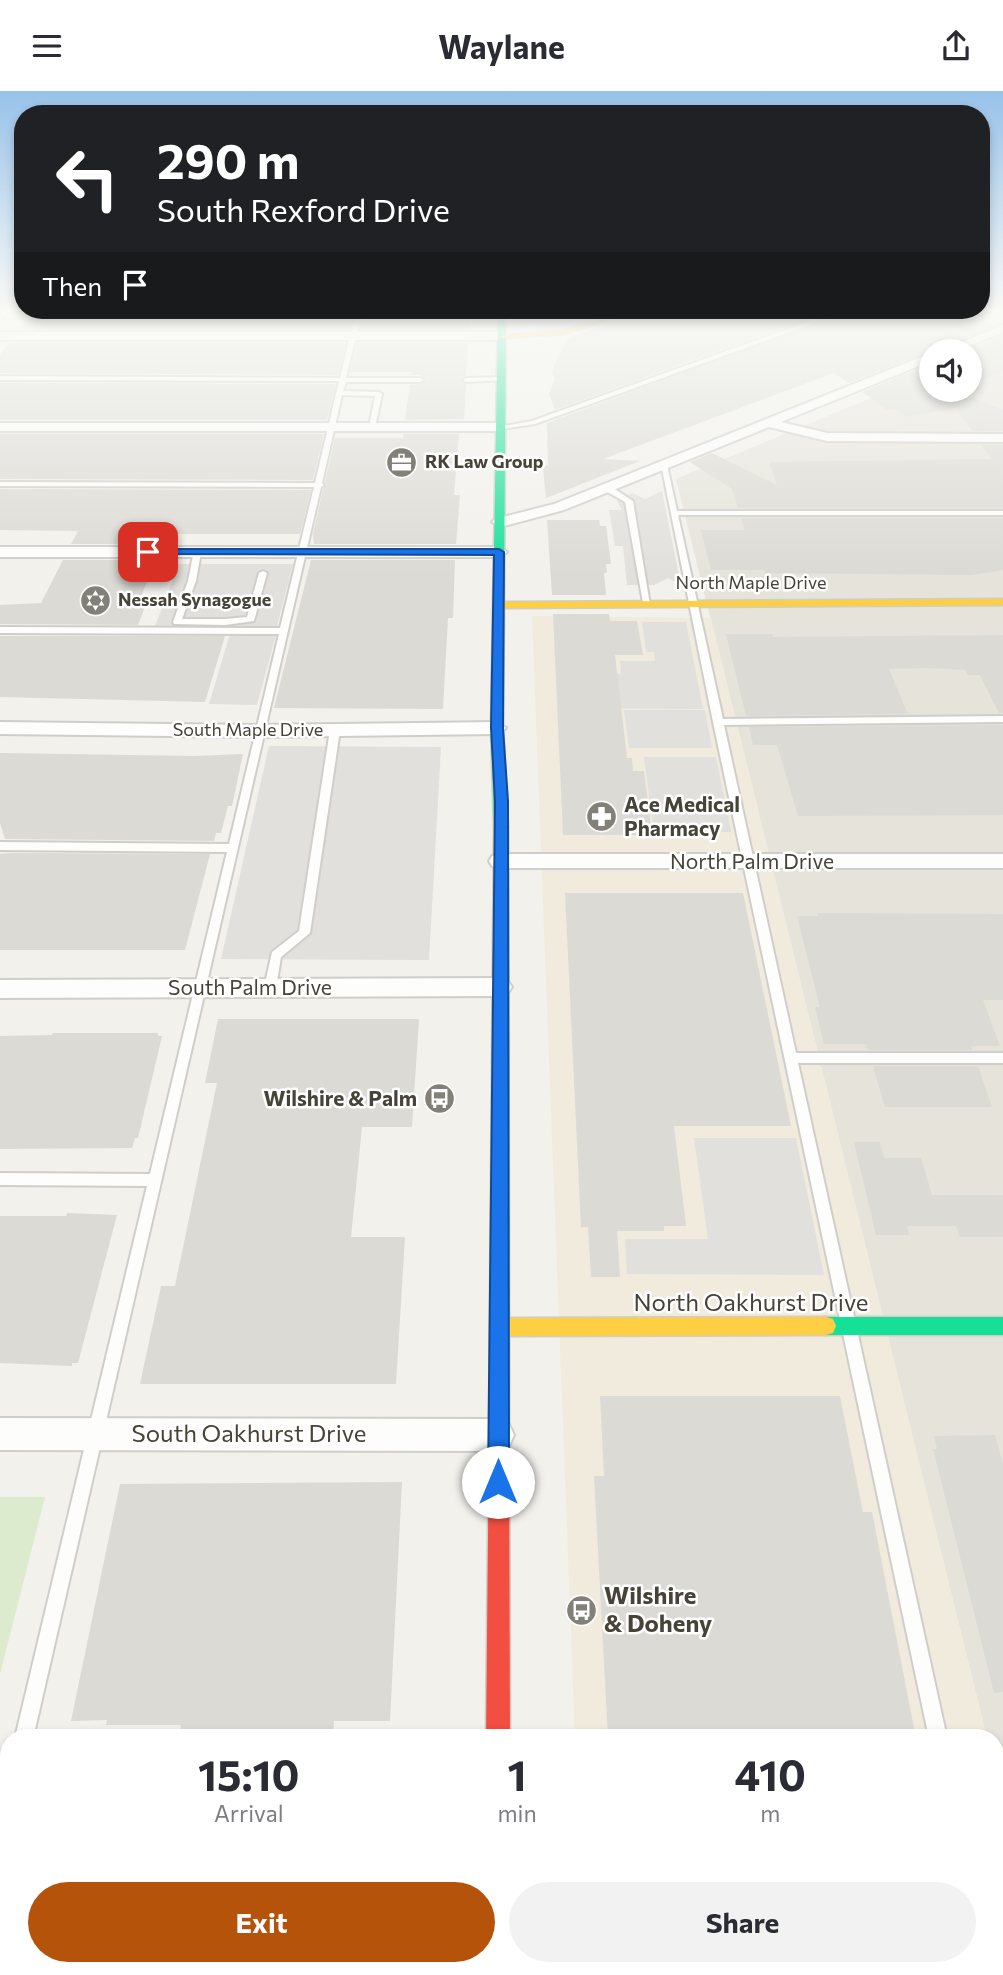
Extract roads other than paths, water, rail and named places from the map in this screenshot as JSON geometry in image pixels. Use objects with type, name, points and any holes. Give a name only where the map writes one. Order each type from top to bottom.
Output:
[{"type":"main road","points":[[498,1729],[501,801],[497,728],[503,399]]},
{"type":"main road","name":"North Maple Drive","points":[[499,605],[1003,602]]},
{"type":"main road","name":"North Oakhurst Drive","points":[[499,1327],[1003,1326]]},
{"type":"street","points":[[500,522],[559,507],[828,399]]},
{"type":"street","points":[[769,423],[827,437],[1003,438]]},
{"type":"street","points":[[0,427],[502,427]]},
{"type":"street","points":[[0,552],[499,552]]},
{"type":"street","name":"South Maple Drive","points":[[0,728],[258,731],[497,728]]},
{"type":"street","name":"North Palm Drive","points":[[500,861],[1003,861]]},
{"type":"street","name":"South Palm Drive","points":[[0,989],[500,987]]},
{"type":"street","name":"South Oakhurst Drive","points":[[0,1434],[498,1434]]},
{"type":"lane","points":[[26,1729],[258,731],[320,485],[339,399]]},
{"type":"lane","points":[[372,427],[378,399]]},
{"type":"lane","points":[[502,427],[533,423],[600,399]]},
{"type":"lane","points":[[663,465],[935,1729]]},
{"type":"lane","points":[[0,484],[320,485]]},
{"type":"lane","points":[[607,488],[629,501],[647,603]]},
{"type":"lane","points":[[674,513],[1003,513]]},
{"type":"lane","points":[[197,552],[192,581],[177,622],[282,631]]},
{"type":"lane","points":[[0,630],[225,627],[251,619],[263,573]]},
{"type":"lane","points":[[718,722],[1003,719]]},
{"type":"lane","points":[[270,988],[276,955],[304,933],[335,730]]},
{"type":"lane","points":[[0,846],[231,848]]},
{"type":"lane","points":[[791,1058],[1003,1058]]},
{"type":"lane","points":[[0,1179],[154,1179]]},
{"type":"place","name":"RK Law Group","points":[[402,462]]},
{"type":"place","name":"Nessah Synagogue","points":[[95,600]]},
{"type":"place","name":"Ace Medical Pharmacy","points":[[601,817]]},
{"type":"place","name":"Wilshire & Palm","points":[[440,1099]]},
{"type":"place","name":"Wilshire & Doheny","points":[[581,1610]]}]
